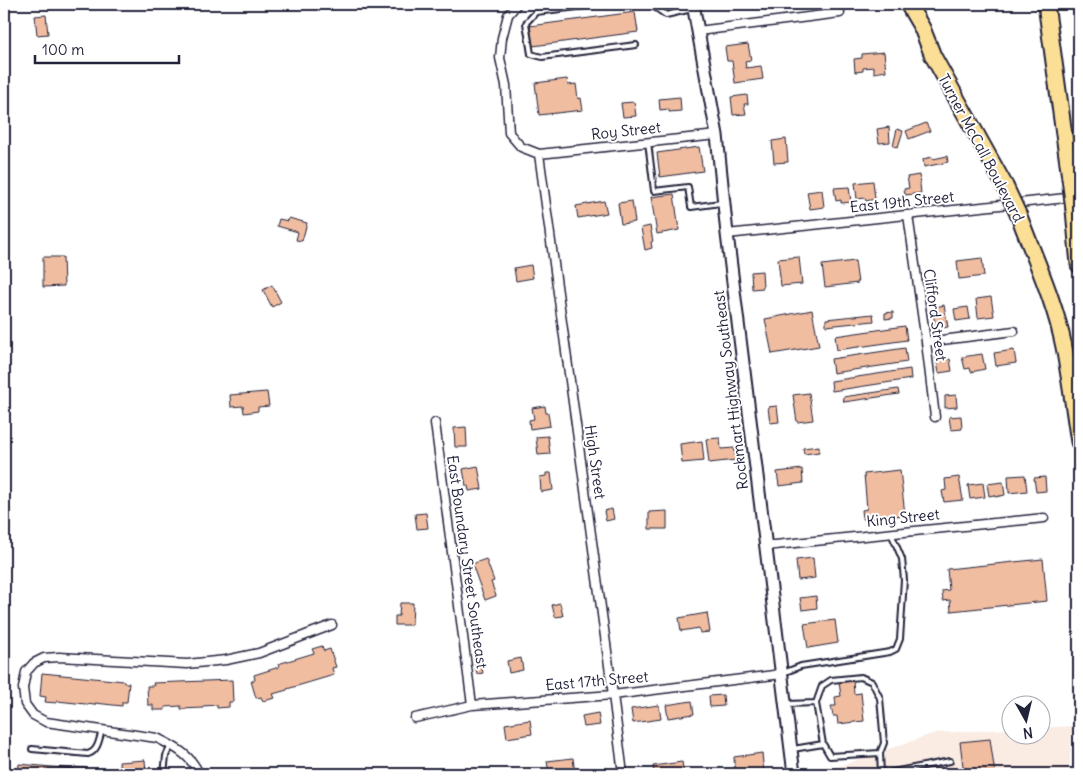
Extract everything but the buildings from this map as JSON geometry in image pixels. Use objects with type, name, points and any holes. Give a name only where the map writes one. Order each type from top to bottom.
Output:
[{"type":"highway","points":[[898,4],[919,38],[933,56]]},
{"type":"highway","name":"Turner McCall Boulevard","points":[[908,4],[922,28],[933,56],[1019,216],[1058,323],[1064,346],[1079,442]]},
{"type":"highway","points":[[1040,4],[1054,64]]},
{"type":"highway","points":[[1046,4],[1070,178],[1076,203],[1079,265]]},
{"type":"main road","name":"Rockmart Highway Southeast","points":[[694,6],[716,135],[794,774]]},
{"type":"street","points":[[517,4],[508,15],[502,38],[500,58],[506,85],[509,133],[521,147],[539,154]]},
{"type":"street","points":[[698,31],[840,13]]},
{"type":"street","name":"Roy Street","points":[[539,154],[716,135]]},
{"type":"street","name":"High Street","points":[[539,154],[623,774]]},
{"type":"street","name":"East 19th Street","points":[[727,234],[908,216],[1076,203]]},
{"type":"street","name":"Clifford Street","points":[[908,216],[935,417]]},
{"type":"street","points":[[926,342],[1014,331]]},
{"type":"street","name":"East Boundary Street Southeast","points":[[435,423],[472,705]]},
{"type":"street","name":"King Street","points":[[765,546],[1044,518]]},
{"type":"street","points":[[199,774],[189,757],[157,738],[46,722],[33,715],[26,704],[24,688],[26,672],[34,663],[51,657],[187,664],[226,660],[258,653],[332,625]]},
{"type":"street","name":"East 17th Street","points":[[415,718],[472,705],[613,695],[782,674]]},
{"type":"lane","points":[[603,4],[536,12],[526,23],[531,54],[542,57],[636,45]]},
{"type":"lane","points":[[652,4],[666,15],[694,6]]},
{"type":"lane","points":[[648,142],[654,191],[688,186],[691,207],[724,202]]},
{"type":"lane","points":[[782,674],[801,666],[890,652],[896,649],[900,639],[904,580],[902,559],[891,533]]},
{"type":"lane","points":[[880,752],[830,756],[822,744],[816,703],[822,686],[831,680],[861,677],[872,682],[880,698],[884,742],[880,752],[881,774],[950,760]]},
{"type":"lane","points":[[785,704],[816,703]]},
{"type":"lane","points":[[32,749],[80,754],[92,753],[96,748],[102,730]]},
{"type":"lane","points":[[791,749],[822,744]]},
{"type":"lane","points":[[164,774],[166,756],[171,745]]},
{"type":"shaded area","points":[[1072,726],[1069,774],[817,774],[935,733],[1000,730],[1000,746],[1050,746],[1050,727]]}]
